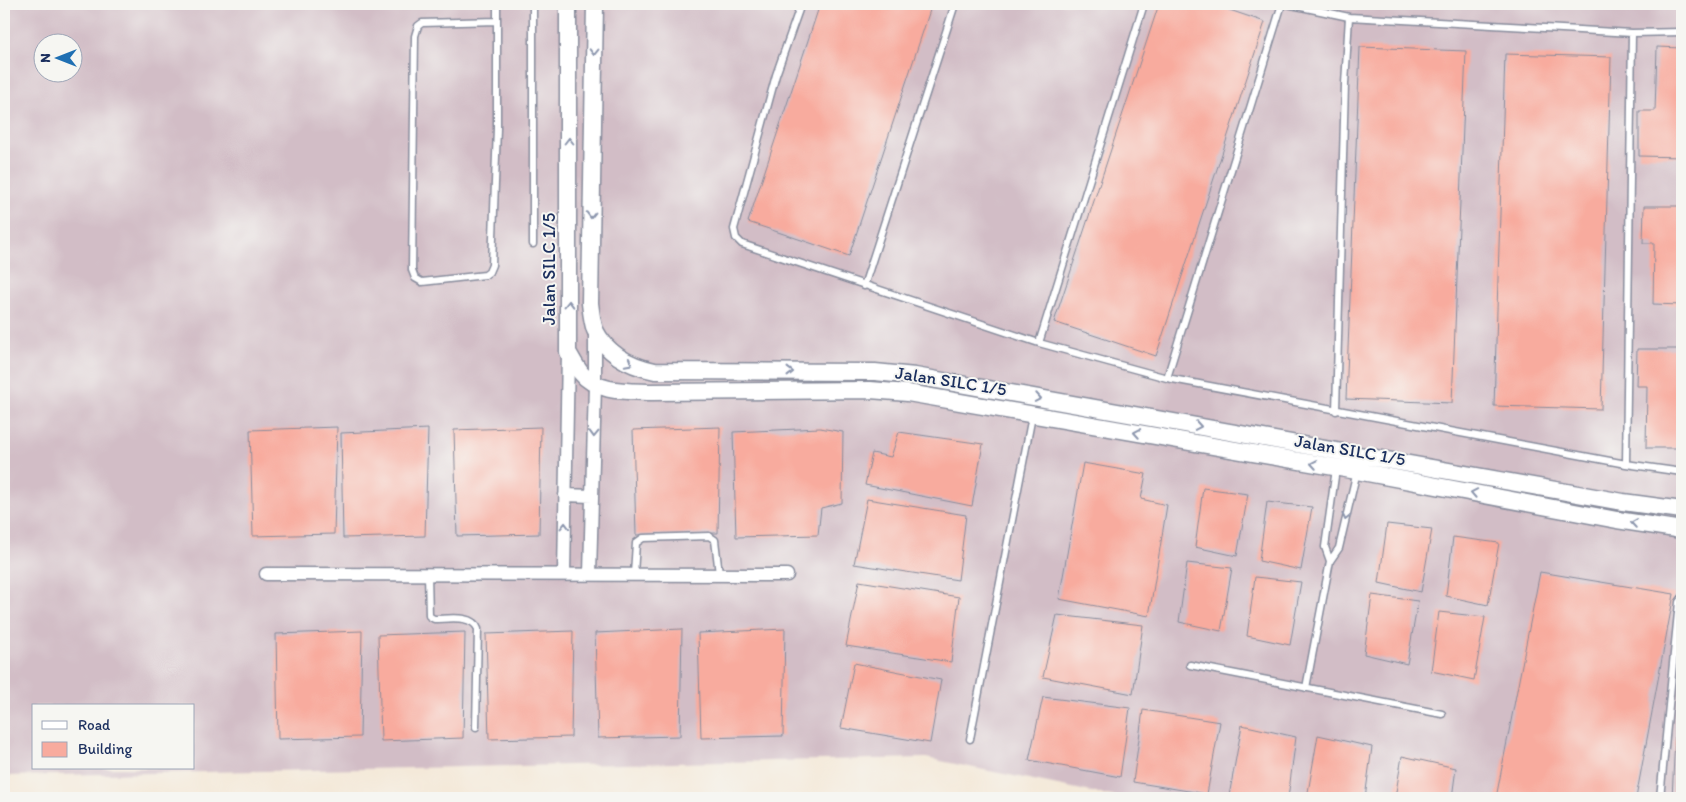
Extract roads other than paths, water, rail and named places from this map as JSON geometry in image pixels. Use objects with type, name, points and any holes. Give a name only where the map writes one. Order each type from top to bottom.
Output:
[{"type":"street","name":"Jalan SILC 1/5","points":[[568,4],[568,352]]},
{"type":"street","name":"Jalan SILC 1/5","points":[[594,4],[590,303],[595,329],[612,352],[629,364],[654,371],[875,372],[915,376],[1623,502],[1682,510]]},
{"type":"street","points":[[590,574],[595,329]]},
{"type":"street","points":[[568,352],[581,373],[595,385]]},
{"type":"street","points":[[564,574],[568,352]]},
{"type":"street","name":"Jalan SILC 1/5","points":[[595,385],[615,390],[651,392],[870,390],[908,393],[1682,530]]},
{"type":"street","points":[[565,495],[592,496]]},
{"type":"street","points":[[266,574],[787,575]]},
{"type":"lane","points":[[497,4],[497,21],[497,128],[492,265],[490,272],[484,275],[422,282],[415,278],[412,270],[415,36],[418,26],[422,23],[497,21]]},
{"type":"lane","points":[[533,4],[533,244]]},
{"type":"lane","points":[[801,4],[776,75],[734,229],[736,238],[742,244],[864,286],[1039,342],[1167,378],[1626,464],[1682,472]]},
{"type":"lane","points":[[864,286],[955,4]]},
{"type":"lane","points":[[1039,342],[1144,4]]},
{"type":"lane","points":[[1167,378],[1282,4]]},
{"type":"lane","points":[[1287,4],[1349,17],[1632,33],[1682,32]]},
{"type":"lane","points":[[1336,411],[1345,84],[1349,17]]},
{"type":"lane","points":[[1626,464],[1632,33]]},
{"type":"lane","points":[[970,739],[1033,414]]},
{"type":"lane","points":[[1330,561],[1325,546],[1336,468]]},
{"type":"lane","points":[[1306,688],[1330,561],[1339,548],[1357,471]]},
{"type":"lane","points":[[634,574],[636,543],[643,538],[709,536],[715,540],[719,574]]},
{"type":"lane","points":[[428,574],[429,616],[434,619],[470,620],[476,623],[478,630],[476,727]]},
{"type":"lane","points":[[1660,798],[1679,602],[1682,598]]},
{"type":"lane","points":[[1190,665],[1442,714]]}]
